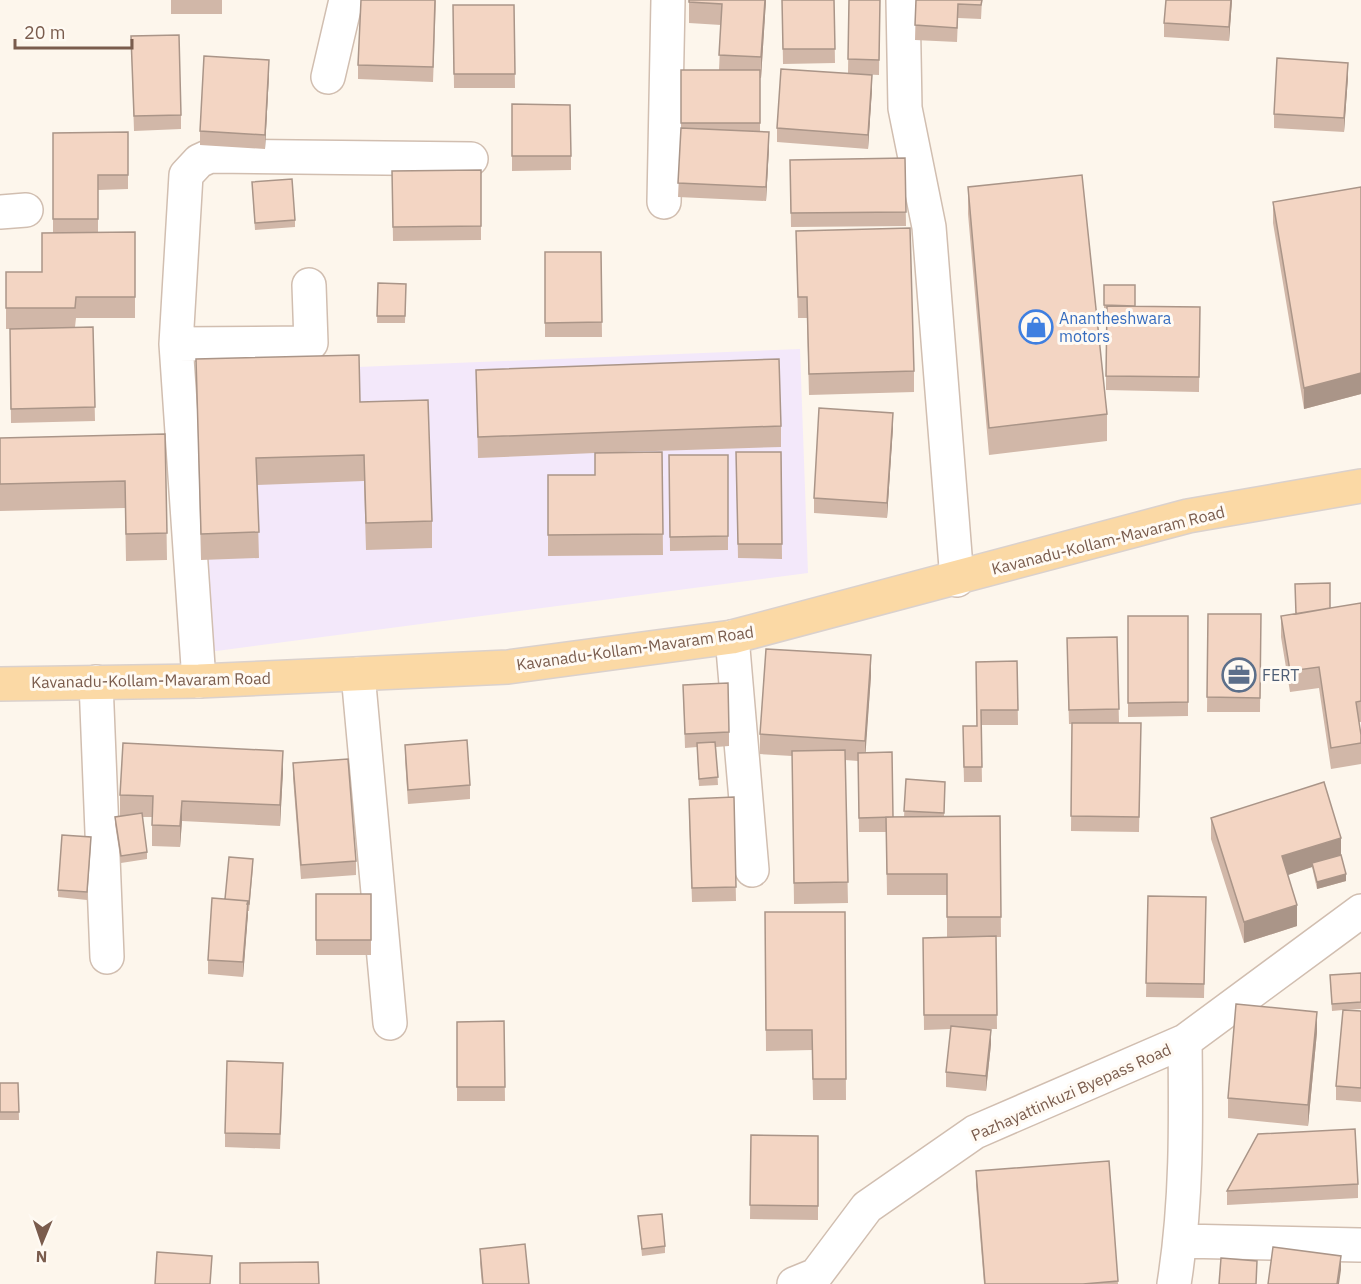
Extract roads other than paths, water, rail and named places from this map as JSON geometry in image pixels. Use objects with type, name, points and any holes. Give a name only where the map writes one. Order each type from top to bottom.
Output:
[{"type":"main road","name":"Kavanadu-Kollam-Mavaram Road","points":[[0,684],[199,681],[508,667],[732,637],[957,580],[1188,516],[1361,486]]},
{"type":"street","points":[[328,77],[346,0]]},
{"type":"street","points":[[664,202],[668,0]]},
{"type":"street","points":[[903,0],[905,108],[929,227],[957,580]]},
{"type":"street","points":[[199,681],[176,344],[186,175],[199,161],[210,156],[471,159]]},
{"type":"street","points":[[176,344],[311,343],[309,285]]},
{"type":"street","points":[[732,637],[752,870]]},
{"type":"street","points":[[357,674],[390,1023]]},
{"type":"street","points":[[96,682],[107,957]]},
{"type":"street","name":"Pazhayattinkuzi Byepass Road","points":[[794,1284],[816,1275],[867,1207],[975,1132],[1185,1041],[1361,911]]},
{"type":"street","points":[[1174,1284],[1181,1241],[1186,1157],[1185,1041]]},
{"type":"street","points":[[1181,1241],[1359,1245]]},
{"type":"place","name":"Anantheshwara motors","points":[[1036,327]]},
{"type":"place","name":"FERT","points":[[1239,675]]}]
